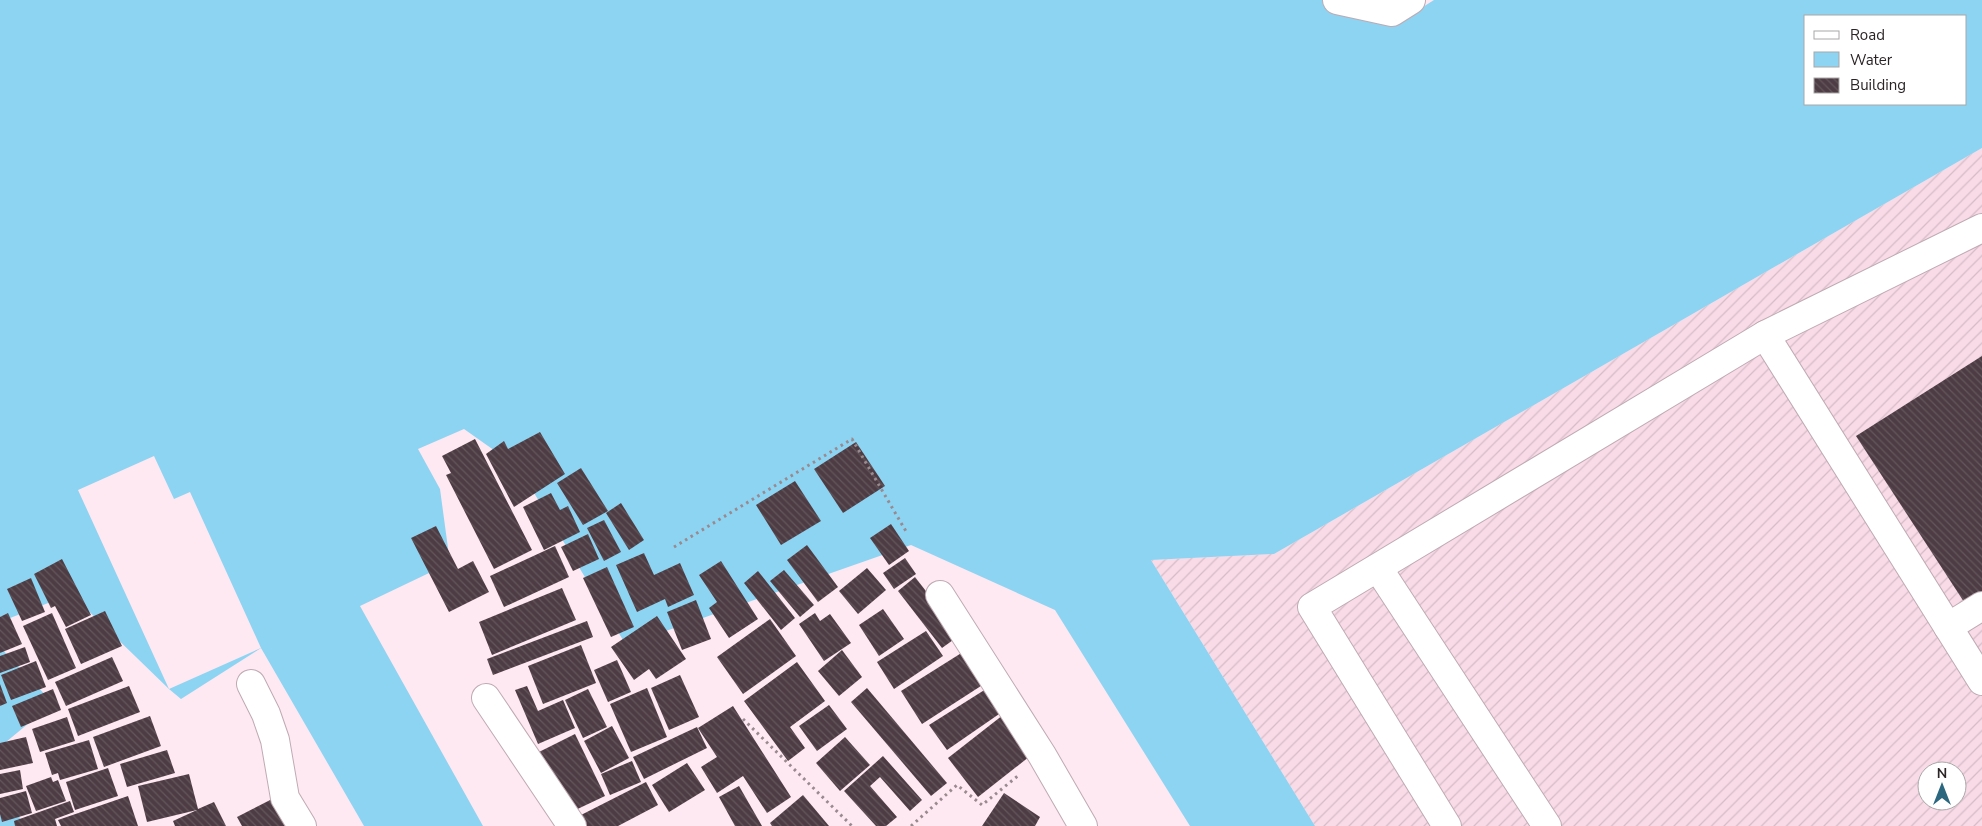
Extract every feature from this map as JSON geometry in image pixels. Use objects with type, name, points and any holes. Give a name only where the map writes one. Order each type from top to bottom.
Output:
[{"type":"street","points":[[1337,0],[1392,12],[1410,0]]},
{"type":"street","points":[[1447,826],[1312,607],[1765,336],[1982,228]]},
{"type":"street","points":[[1765,336],[1982,680]]},
{"type":"street","points":[[1378,568],[1547,826]]},
{"type":"street","points":[[940,595],[1042,755],[1083,826]]},
{"type":"street","points":[[1948,626],[1982,606]]},
{"type":"street","points":[[251,684],[266,714],[274,740],[285,798],[302,826]]},
{"type":"street","points":[[486,698],[572,826]]},
{"type":"path","points":[[674,548],[852,439],[907,533]]},
{"type":"path","points":[[743,719],[852,826]]},
{"type":"path","points":[[912,826],[957,785],[982,805],[1042,755]]},
{"type":"shaded area","points":[[1982,148],[1982,826],[1315,826],[1151,560],[1274,554]]},
{"type":"water","points":[[0,0],[1322,0],[1330,13],[1396,24],[1434,0],[1982,0],[1982,148],[1274,554],[1151,560],[1315,826],[1190,826],[1055,610],[911,545],[626,645],[519,468],[464,429],[418,449],[440,489],[450,563],[360,606],[483,826],[364,826],[261,648],[181,699],[71,594],[0,622]]},
{"type":"water","points":[[0,647],[53,703],[0,747]]},
{"type":"pier","points":[[154,456],[174,499],[190,492],[261,648],[169,689],[78,490]]},
{"type":"building","points":[[1982,356],[1982,595],[1966,605],[1856,436]]},
{"type":"building","points":[[540,432],[565,474],[514,507],[486,454],[504,441],[508,449]]},
{"type":"building","points":[[475,439],[532,550],[494,569],[446,475],[451,473],[442,456]]},
{"type":"building","points":[[856,442],[885,486],[843,513],[814,469]]},
{"type":"building","points":[[581,468],[608,511],[583,525],[557,483]]},
{"type":"building","points":[[795,481],[821,521],[781,545],[756,505]]},
{"type":"building","points":[[551,493],[560,510],[568,506],[580,532],[544,550],[523,507]]},
{"type":"building","points":[[621,503],[644,540],[629,550],[606,513]]},
{"type":"building","points":[[604,520],[621,552],[604,561],[587,528]]},
{"type":"building","points":[[891,524],[909,551],[889,565],[870,538]]},
{"type":"building","points":[[436,526],[458,569],[473,561],[489,592],[449,612],[411,538]]},
{"type":"building","points":[[588,534],[599,559],[573,571],[561,547]]},
{"type":"building","points":[[807,545],[838,587],[818,602],[787,560]]},
{"type":"building","points":[[555,546],[569,577],[504,607],[490,576]]},
{"type":"building","points":[[644,553],[654,575],[680,563],[694,595],[668,607],[665,599],[637,612],[616,565]]},
{"type":"building","points":[[905,558],[916,574],[894,589],[883,573]]},
{"type":"building","points":[[62,559],[91,615],[66,627],[55,606],[51,608],[34,574]]},
{"type":"building","points":[[721,561],[758,619],[729,638],[709,608],[717,602],[699,575]]},
{"type":"building","points":[[607,567],[634,627],[611,637],[583,578]]},
{"type":"building","points":[[867,568],[886,590],[858,614],[839,591]]},
{"type":"building","points":[[784,570],[814,605],[800,617],[770,581]]},
{"type":"building","points":[[758,571],[795,618],[781,630],[744,583]]},
{"type":"building","points":[[915,577],[960,635],[942,648],[898,591]]},
{"type":"building","points":[[31,578],[45,612],[22,621],[7,589]]},
{"type":"building","points":[[562,588],[576,620],[492,655],[479,622]]},
{"type":"building","points":[[696,600],[711,639],[682,650],[667,612]]},
{"type":"building","points":[[883,609],[904,639],[879,656],[859,625]]},
{"type":"building","points":[[105,611],[122,646],[81,664],[65,629]]},
{"type":"building","points":[[8,613],[22,644],[0,653],[0,617]]},
{"type":"building","points":[[52,613],[76,668],[48,680],[23,626]]},
{"type":"building","points":[[815,613],[820,621],[830,614],[851,643],[824,661],[799,624]]},
{"type":"building","points":[[657,616],[686,659],[656,679],[649,669],[634,680],[611,647]]},
{"type":"building","points":[[770,619],[796,656],[743,694],[717,657]]},
{"type":"building","points":[[587,621],[593,637],[493,675],[487,659]]},
{"type":"building","points":[[926,631],[943,656],[894,689],[877,662]]},
{"type":"building","points":[[581,645],[596,683],[543,704],[528,666]]},
{"type":"building","points":[[25,647],[30,662],[0,673],[0,656]]},
{"type":"building","points":[[842,650],[862,677],[839,696],[818,671]]},
{"type":"building","points":[[963,652],[984,684],[922,724],[901,691]]},
{"type":"building","points":[[112,657],[123,681],[66,706],[55,682]]},
{"type":"building","points":[[617,660],[631,692],[608,702],[594,670]]},
{"type":"building","points":[[36,661],[46,687],[11,700],[1,675]]},
{"type":"building","points":[[797,662],[825,701],[790,727],[805,748],[788,761],[744,701]]},
{"type":"building","points":[[680,675],[699,717],[669,730],[651,688]]},
{"type":"building","points":[[0,684],[7,703],[0,706]]},
{"type":"building","points":[[129,686],[140,712],[78,736],[68,709]]},
{"type":"building","points":[[527,686],[538,711],[563,700],[575,728],[538,744],[515,690]]},
{"type":"building","points":[[647,688],[667,737],[631,752],[610,704]]},
{"type":"building","points":[[867,688],[947,783],[931,796],[851,702]]},
{"type":"building","points":[[53,689],[61,710],[21,727],[12,706]]},
{"type":"building","points":[[588,689],[607,727],[583,738],[565,700]]},
{"type":"building","points":[[986,689],[1002,712],[947,750],[929,725]]},
{"type":"building","points":[[829,705],[847,729],[817,751],[799,726]]},
{"type":"building","points":[[733,706],[791,797],[767,813],[743,776],[717,793],[701,767],[717,757],[698,728]]},
{"type":"building","points":[[1003,715],[1034,753],[978,797],[948,758]]},
{"type":"building","points":[[150,716],[161,746],[104,767],[93,737]]},
{"type":"building","points":[[67,717],[75,741],[40,752],[32,729]]},
{"type":"building","points":[[612,726],[629,758],[601,773],[584,741]]},
{"type":"building","points":[[697,727],[707,748],[644,779],[633,757]]},
{"type":"building","points":[[575,734],[605,796],[567,814],[537,753]]},
{"type":"building","points":[[26,737],[33,763],[0,770],[0,743]]},
{"type":"building","points":[[845,737],[870,765],[840,791],[816,763]]},
{"type":"building","points":[[89,740],[98,769],[60,780],[58,773],[52,775],[45,753]]},
{"type":"building","points":[[167,750],[175,773],[127,787],[120,764]]},
{"type":"building","points":[[883,756],[922,800],[910,811],[880,777],[870,786],[897,817],[886,826],[876,826],[844,791]]},
{"type":"building","points":[[632,761],[641,782],[610,795],[601,774]]},
{"type":"building","points":[[687,763],[705,790],[669,812],[652,785]]},
{"type":"building","points":[[108,768],[118,796],[75,810],[66,782]]},
{"type":"building","points":[[20,770],[23,789],[0,794],[0,774]]},
{"type":"building","points":[[189,774],[198,809],[214,802],[226,826],[175,826],[173,821],[197,810],[147,822],[138,786]]},
{"type":"building","points":[[51,777],[53,782],[58,780],[66,801],[36,811],[26,786]]},
{"type":"building","points":[[646,782],[658,805],[618,826],[587,826],[581,815]]},
{"type":"building","points":[[739,786],[762,826],[735,826],[719,797]]},
{"type":"building","points":[[26,791],[32,813],[2,822],[0,798]]},
{"type":"building","points":[[1004,793],[1040,817],[1035,826],[982,826]]},
{"type":"building","points":[[803,795],[829,826],[772,826],[770,823]]},
{"type":"building","points":[[128,796],[138,826],[61,826],[58,820]]},
{"type":"building","points":[[276,797],[291,826],[242,826],[237,817]]},
{"type":"building","points":[[70,801],[74,812],[55,819],[57,826],[15,826],[14,821]]},
{"type":"waterway","points":[[0,819],[6,826]]}]
